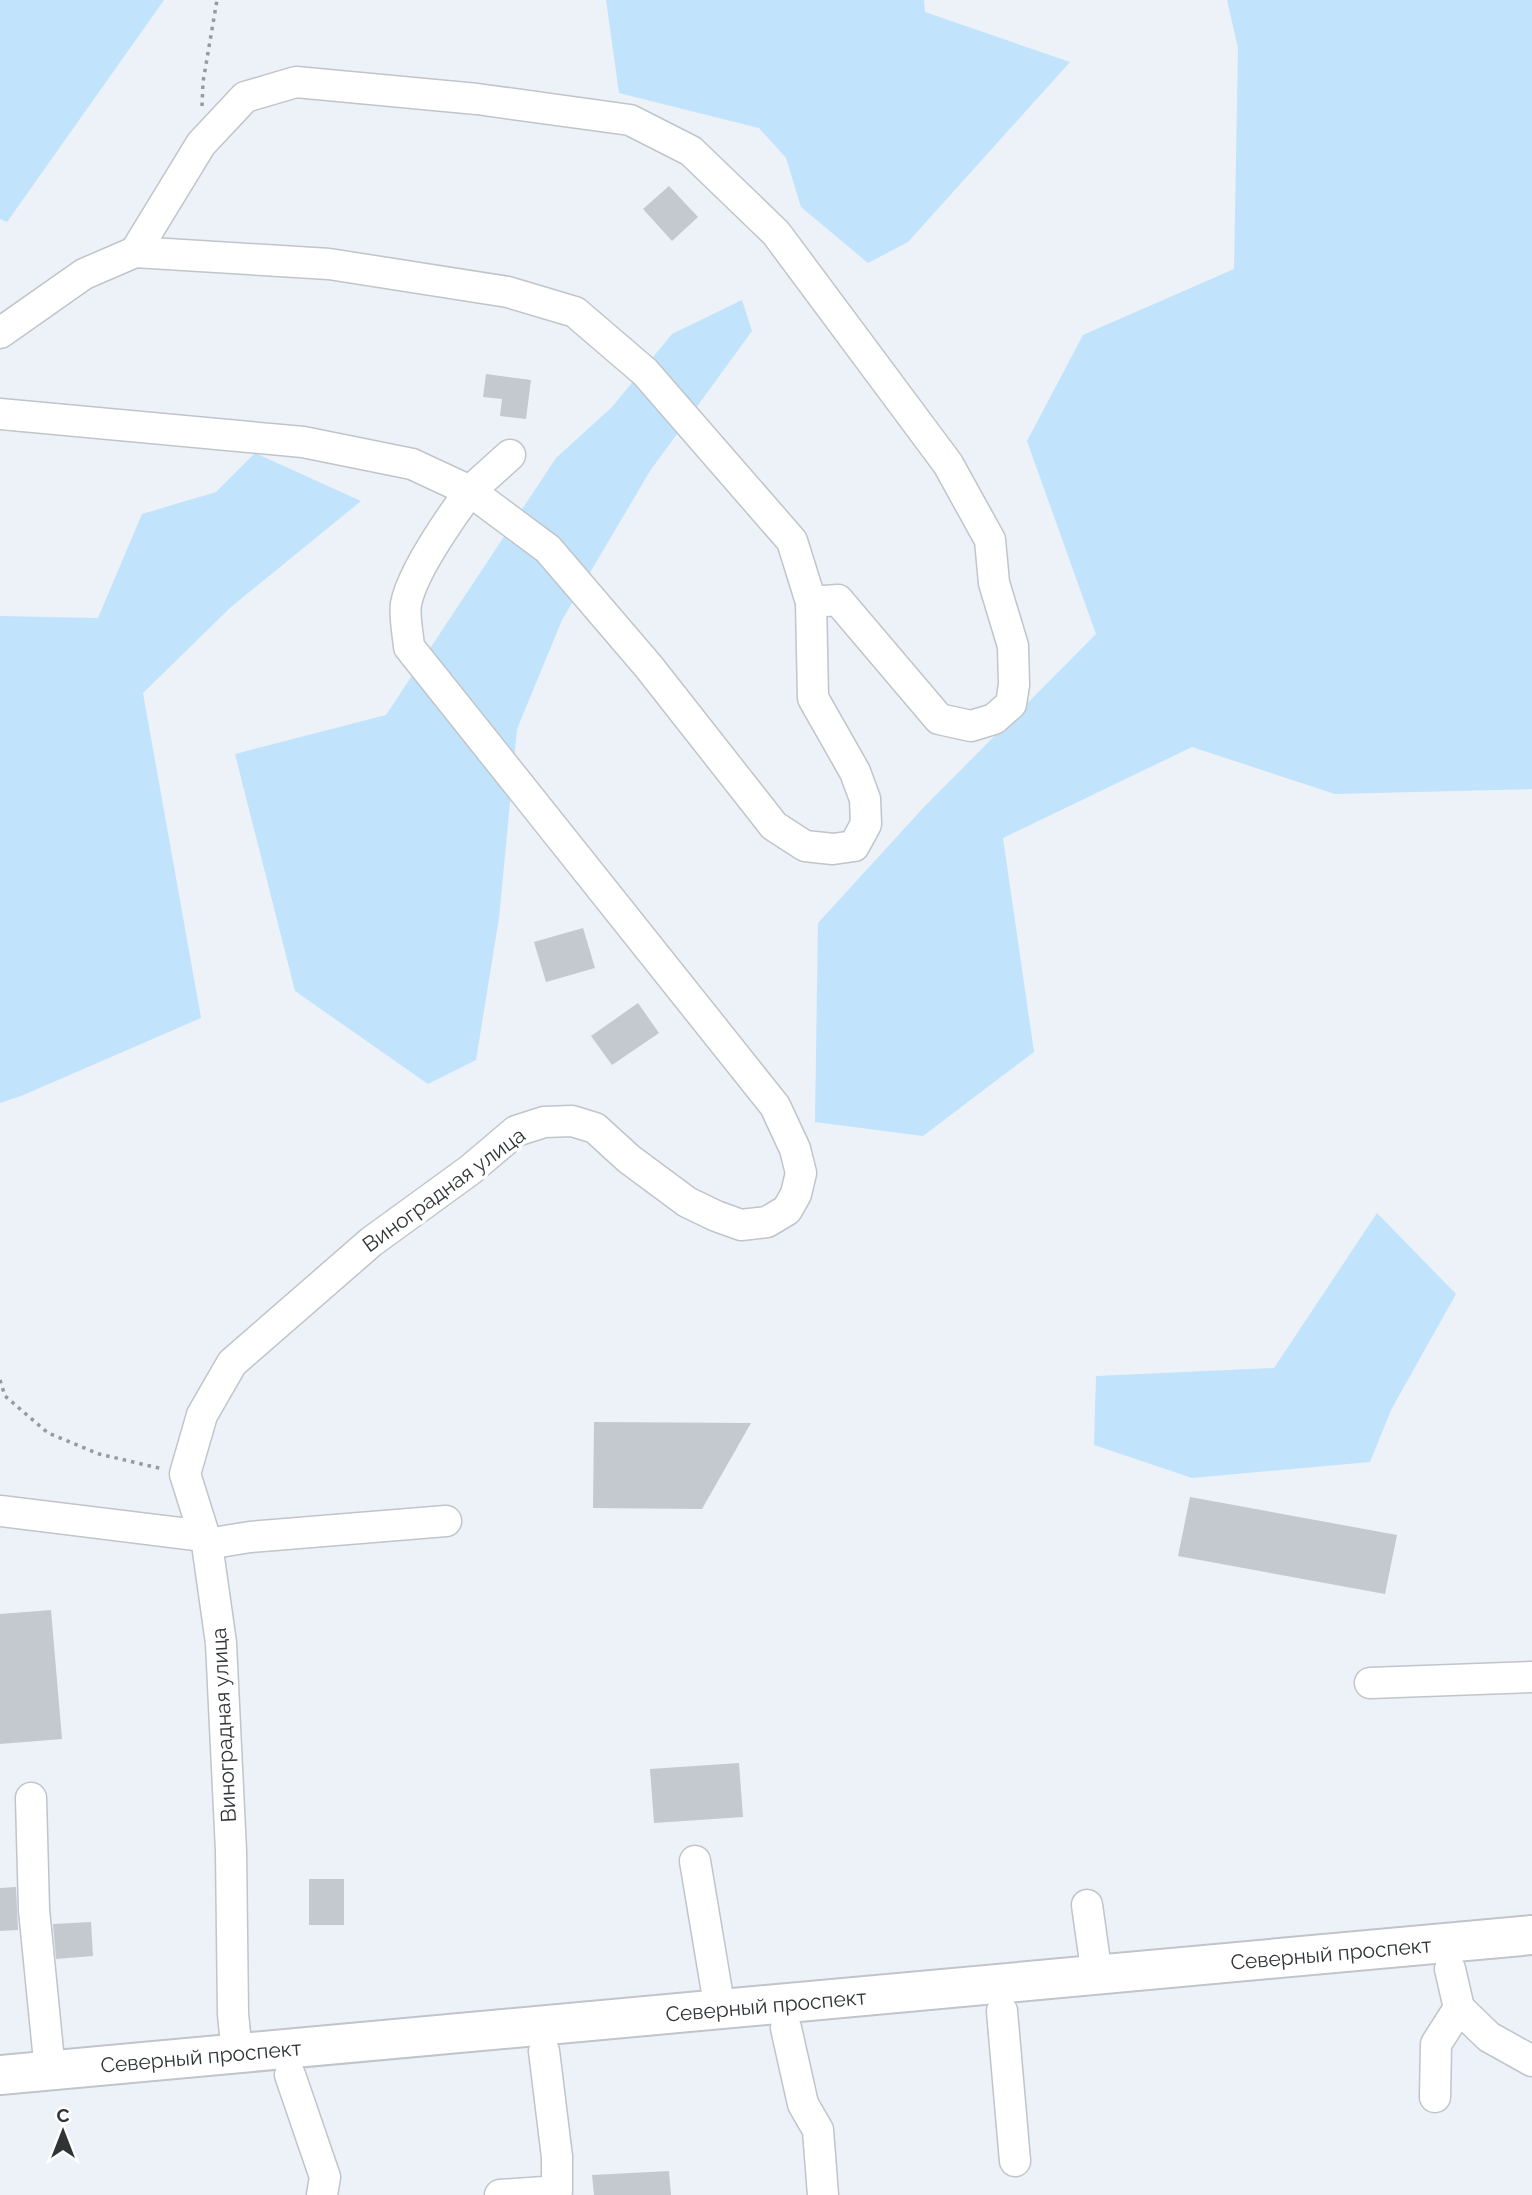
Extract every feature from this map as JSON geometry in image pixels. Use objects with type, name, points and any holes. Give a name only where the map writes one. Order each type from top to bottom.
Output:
[{"type":"main road","name":"Северный проспект","points":[[0,2075],[1532,1935]]},
{"type":"main road","name":"Северный проспект","points":[[0,2099],[290,2076],[1532,1961]]},
{"type":"lane","points":[[135,252],[201,144],[245,97],[296,82],[477,99],[630,120],[691,151],[776,233],[948,464],[990,540],[995,583],[1013,646],[1014,685],[1011,704],[995,719],[971,726],[939,719],[838,600],[811,602]]},
{"type":"lane","points":[[0,333],[84,274],[135,252],[329,264],[508,292],[575,312],[645,372],[792,541],[811,602],[813,698],[855,772],[865,799],[866,824],[854,846],[833,849],[805,846],[774,826],[649,667],[548,549],[470,491],[412,464],[303,442],[0,414]]},
{"type":"lane","name":"Виноградная улица","points":[[237,2054],[233,2014],[231,1851],[221,1643],[206,1540],[185,1474],[202,1415],[232,1363],[371,1242],[470,1170],[516,1131],[544,1122],[572,1121],[595,1128],[629,1159],[687,1202],[741,1225],[767,1222],[787,1210],[796,1194],[801,1174],[795,1149],[775,1106],[409,647],[406,604],[418,575],[446,524],[470,491],[510,455]]},
{"type":"lane","points":[[0,1511],[206,1540],[446,1521]]},
{"type":"lane","points":[[1370,1683],[1532,1676]]},
{"type":"lane","points":[[31,1798],[34,1910],[50,2071]]},
{"type":"lane","points":[[695,1861],[720,2010]]},
{"type":"lane","points":[[1087,1905],[1097,1976]]},
{"type":"lane","points":[[1450,1969],[1459,2008],[1489,2037],[1532,2061]]},
{"type":"lane","points":[[1435,2097],[1436,2044],[1459,2008]]},
{"type":"lane","points":[[1002,2011],[1015,2161]]},
{"type":"lane","points":[[786,2028],[803,2104],[818,2130],[823,2195]]},
{"type":"lane","points":[[500,2195],[557,2191],[557,2157],[544,2051]]},
{"type":"lane","points":[[290,2076],[325,2177],[322,2195]]},
{"type":"path","points":[[201,144],[204,82],[217,0]]},
{"type":"path","points":[[0,1380],[5,1396],[48,1433],[99,1454],[185,1474]]},
{"type":"shaded area","points":[[0,0],[164,0],[7,222],[0,219]]},
{"type":"shaded area","points":[[606,0],[924,0],[925,12],[1070,62],[908,242],[868,263],[801,207],[786,158],[759,128],[619,93]]},
{"type":"shaded area","points":[[1227,0],[1532,0],[1532,789],[1335,794],[1192,747],[1003,838],[1034,1052],[923,1136],[815,1122],[818,923],[924,807],[1096,634],[1027,441],[1083,335],[1234,269],[1238,48]]},
{"type":"shaded area","points":[[742,300],[752,331],[650,471],[562,620],[517,729],[499,918],[476,1060],[428,1084],[295,991],[235,754],[386,715],[556,458],[612,407],[672,334]]},
{"type":"shaded area","points":[[255,453],[361,501],[231,607],[143,693],[201,1018],[0,1103],[0,616],[98,618],[142,514],[216,492]]},
{"type":"shaded area","points":[[1377,1213],[1456,1294],[1391,1410],[1370,1462],[1192,1478],[1094,1445],[1096,1376],[1274,1368]]},
{"type":"building","points":[[669,186],[698,217],[672,241],[643,209]]},
{"type":"building","points":[[486,374],[531,380],[526,419],[500,416],[502,399],[483,397]]},
{"type":"building","points":[[583,928],[595,968],[546,982],[534,942]]},
{"type":"building","points":[[638,1003],[659,1033],[612,1065],[591,1036]]},
{"type":"building","points":[[594,1422],[751,1423],[702,1509],[593,1508]]},
{"type":"building","points":[[1190,1497],[1397,1535],[1385,1594],[1178,1556]]},
{"type":"building","points":[[51,1610],[62,1739],[0,1744],[0,1614]]},
{"type":"building","points":[[739,1763],[743,1817],[654,1823],[650,1769]]},
{"type":"building","points":[[309,1879],[344,1879],[344,1925],[309,1925]]},
{"type":"building","points":[[16,1887],[18,1930],[0,1931],[0,1888]]},
{"type":"building","points":[[91,1922],[93,1956],[56,1959],[53,1924]]},
{"type":"building","points":[[669,2171],[671,2195],[594,2195],[592,2175]]}]
